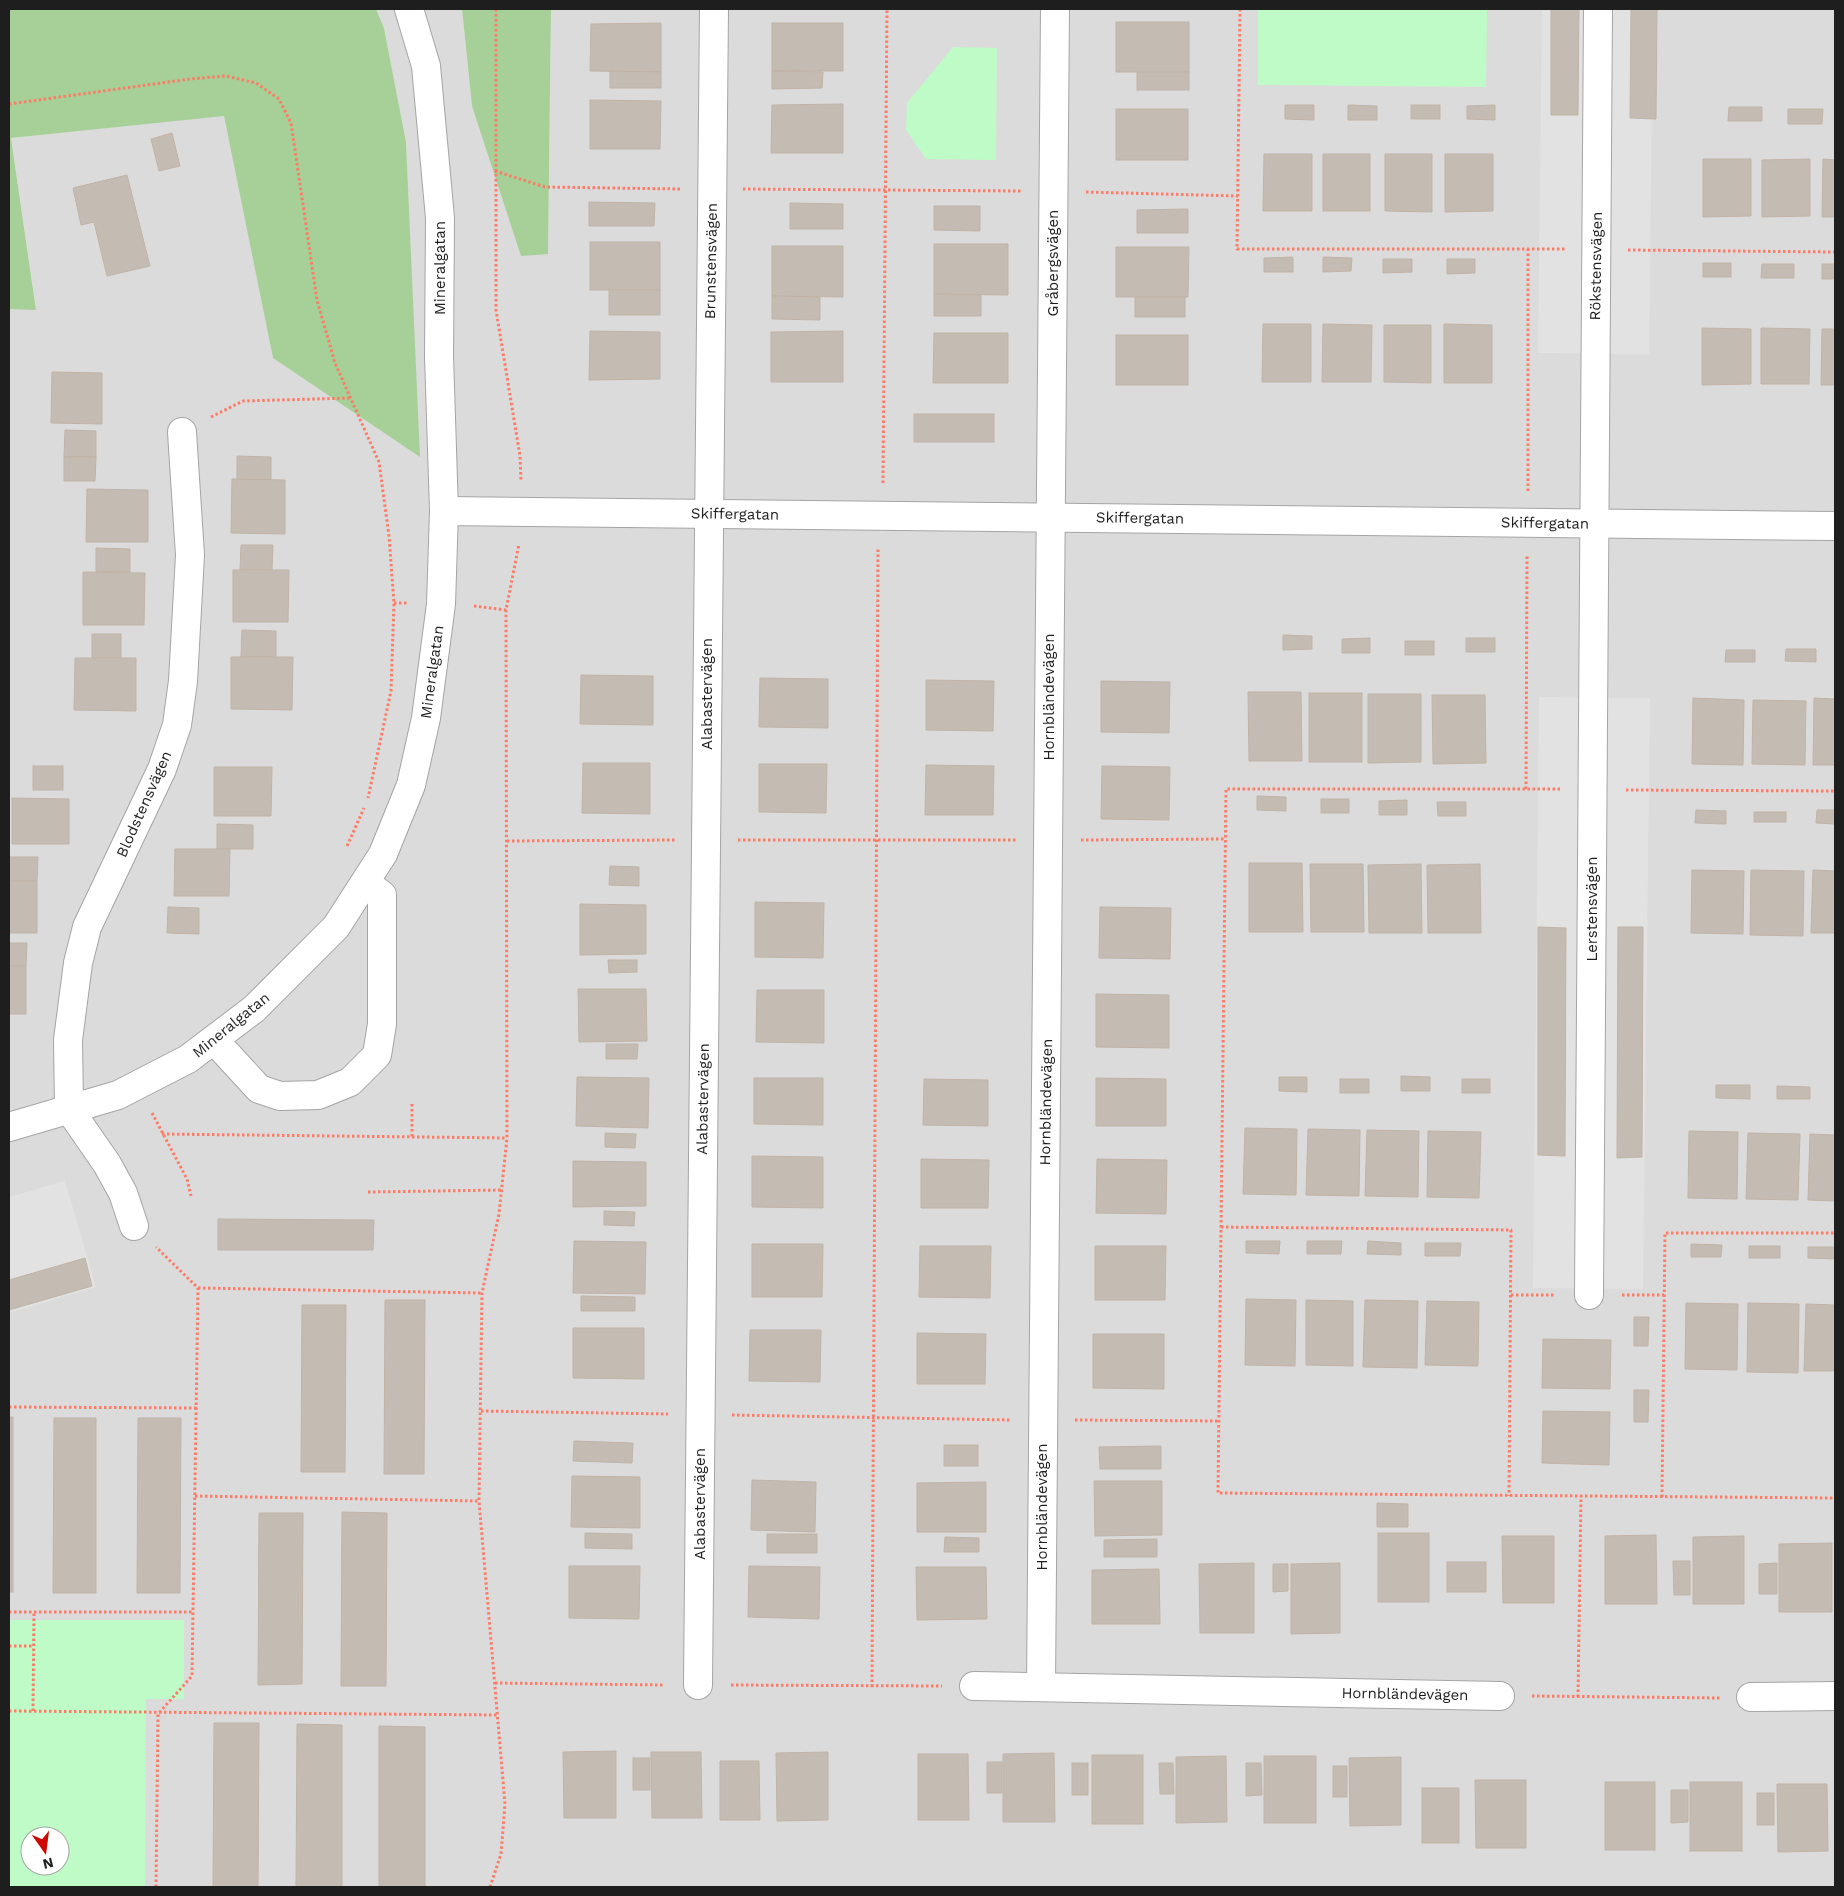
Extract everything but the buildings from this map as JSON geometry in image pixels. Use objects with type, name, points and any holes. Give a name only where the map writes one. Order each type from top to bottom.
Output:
[{"type":"street","name":"Mineralgatan","points":[[9,1127],[118,1095],[188,1059],[254,1009],[336,927],[366,883],[382,854],[411,785],[424,728],[441,604],[444,511],[439,356],[440,218],[426,66],[410,9]]},
{"type":"street","name":"Brunstensvägen","points":[[709,513],[714,9]]},
{"type":"street","name":"Gråbergsvägen","points":[[1051,517],[1055,9]]},
{"type":"street","name":"Rökstensvägen","points":[[1595,524],[1598,9]]},
{"type":"street","name":"Blodstensvägen","points":[[69,1109],[68,1040],[78,963],[87,927],[162,769],[177,725],[183,681],[190,555],[182,432]]},
{"type":"street","name":"Skiffergatan","points":[[444,511],[1835,526]]},
{"type":"street","name":"Alabastervägen","points":[[698,1685],[709,513]]},
{"type":"street","name":"Hornbländevägen","points":[[1041,1687],[1051,517]]},
{"type":"street","name":"Lerstensvägen","points":[[1589,1295],[1595,524]]},
{"type":"street","points":[[214,1040],[260,1089],[280,1096],[318,1096],[350,1082],[377,1055],[382,1024],[382,895],[366,883]]},
{"type":"street","points":[[69,1109],[107,1164],[123,1193],[134,1226]]},
{"type":"street","name":"Hornbländevägen","points":[[974,1686],[1500,1696]]},
{"type":"street","points":[[1751,1697],[1835,1696]]},
{"type":"path","points":[[496,9],[496,310],[520,456],[521,482]]},
{"type":"path","points":[[872,1687],[878,515],[882,494],[887,9]]},
{"type":"path","points":[[1240,9],[1237,249],[1835,252]]},
{"type":"path","points":[[9,104],[190,79],[226,76],[256,83],[279,99],[291,123],[317,300],[334,363],[380,462],[389,536],[394,603],[389,710],[368,798],[344,851]]},
{"type":"path","points":[[495,171],[545,187],[1053,191],[1238,196]]},
{"type":"path","points":[[182,432],[243,401],[351,398]]},
{"type":"path","points":[[490,1887],[501,1854],[505,1804],[479,1501],[482,1293],[499,1214],[507,1138],[506,610],[522,534]]},
{"type":"path","points":[[1835,791],[1593,783],[1226,789],[1218,1493],[1835,1498]]},
{"type":"path","points":[[507,841],[1225,839]]},
{"type":"path","points":[[137,1085],[187,1180],[191,1196]]},
{"type":"path","points":[[412,1104],[412,1137]]},
{"type":"path","points":[[162,1134],[507,1138]]},
{"type":"path","points":[[368,1192],[502,1190]]},
{"type":"path","points":[[134,1226],[198,1288],[482,1293]]},
{"type":"path","points":[[1221,1227],[1511,1230],[1509,1496]]},
{"type":"path","points":[[1662,1497],[1665,1233],[1835,1233]]},
{"type":"path","points":[[156,1887],[158,1714],[192,1676],[198,1288]]},
{"type":"path","points":[[9,1407],[196,1408]]},
{"type":"path","points":[[481,1411],[873,1418],[1219,1421]]},
{"type":"path","points":[[195,1496],[479,1501]]},
{"type":"path","points":[[1578,1697],[1581,1496]]},
{"type":"path","points":[[9,1612],[193,1612]]},
{"type":"path","points":[[34,1612],[34,1711]]},
{"type":"path","points":[[9,1646],[33,1646]]},
{"type":"path","points":[[495,1683],[872,1687],[974,1686]]},
{"type":"path","points":[[1500,1696],[1667,1699],[1751,1697]]},
{"type":"path","points":[[9,1711],[158,1714],[498,1715]]},
{"type":"shaded area","points":[[376,9],[462,9],[472,106],[548,254],[551,9],[1835,9],[1835,1887],[9,1887],[9,309],[36,309],[11,138],[224,115],[273,357],[419,456],[406,142],[384,28]]},
{"type":"shaded area","points":[[1542,9],[1653,9],[1649,354],[1538,353]]},
{"type":"shaded area","points":[[1539,697],[1650,698],[1643,1289],[1533,1288]]},
{"type":"shaded area","points":[[65,1181],[96,1287],[9,1313],[9,1197]]},
{"type":"green space","points":[[9,9],[376,9],[384,28],[406,142],[420,457],[273,358],[224,116],[11,138],[36,310],[9,309]]},
{"type":"green space","points":[[462,9],[551,9],[548,254],[521,256],[472,106]]},
{"type":"green space","points":[[1258,9],[1487,9],[1486,87],[1258,85]]},
{"type":"green space","points":[[953,47],[997,48],[996,160],[926,159],[906,130],[907,103]]},
{"type":"green space","points":[[9,1620],[184,1620],[184,1699],[146,1699],[145,1887],[9,1887]]}]
